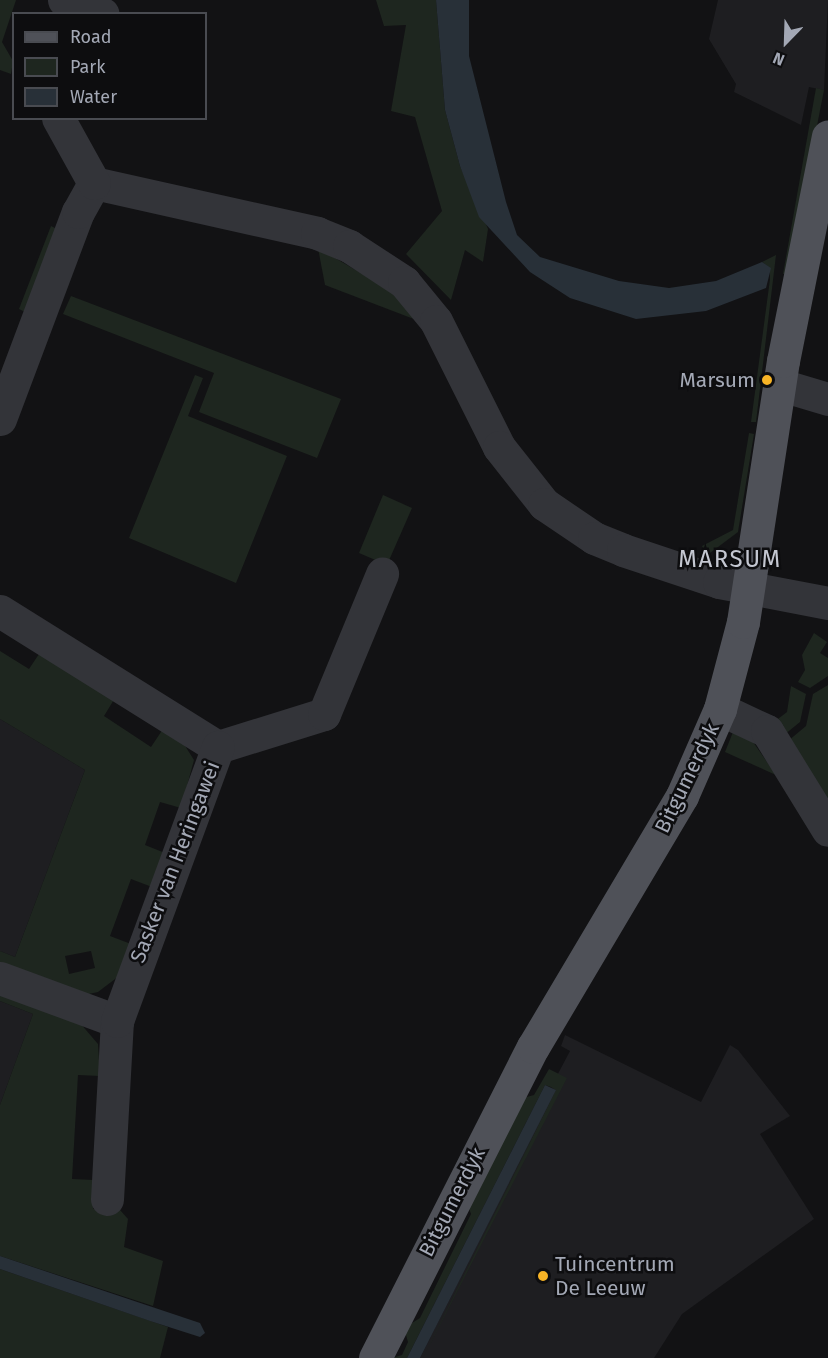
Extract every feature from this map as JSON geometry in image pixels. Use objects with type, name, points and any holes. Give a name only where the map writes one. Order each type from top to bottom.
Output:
[{"type":"main road","name":"Bitgumerdyk","points":[[375,1358],[527,1057],[682,796],[720,708],[749,586],[781,385],[828,136]]},
{"type":"street","points":[[64,0],[97,12]]},
{"type":"street","points":[[59,120],[94,183],[317,233],[380,263],[436,321],[499,447],[544,504],[613,546],[719,582],[828,603]]},
{"type":"street","points":[[0,419],[78,212],[94,183]]},
{"type":"street","points":[[781,385],[828,399]]},
{"type":"street","name":"Sasker van Heringawei","points":[[106,1199],[117,1021],[218,747],[324,714],[382,574]]},
{"type":"street","points":[[0,611],[218,747]]},
{"type":"street","points":[[720,708],[766,731],[828,830]]},
{"type":"street","points":[[0,978],[117,1021]]},
{"type":"shaded area","points":[[718,0],[828,0],[824,90],[809,87],[801,125],[734,92],[736,84],[709,39]]},
{"type":"shaded area","points":[[0,719],[85,770],[15,957],[0,951]]},
{"type":"shaded area","points":[[0,1001],[33,1014],[0,1105]]},
{"type":"shaded area","points":[[565,1035],[701,1102],[730,1045],[738,1050],[790,1116],[760,1134],[814,1219],[682,1314],[654,1358],[420,1358],[555,1090],[551,1087],[570,1051],[561,1046]]},
{"type":"green space","points":[[0,0],[16,0],[2,42],[12,59],[11,74],[0,70]]},
{"type":"green space","points":[[376,0],[436,0],[445,110],[460,166],[488,229],[483,262],[465,250],[451,300],[406,254],[442,211],[415,117],[391,111],[406,25],[384,26]]},
{"type":"green space","points":[[816,88],[824,90],[788,274],[783,274]]},
{"type":"green space","points":[[51,226],[59,230],[27,313],[19,309]]},
{"type":"green space","points":[[318,248],[393,292],[419,321],[325,285]]},
{"type":"green space","points":[[776,255],[756,422],[751,422],[770,279],[770,268],[762,262]]},
{"type":"green space","points":[[71,296],[341,399],[317,458],[199,412],[214,373],[63,314]]},
{"type":"green space","points":[[195,375],[203,378],[188,416],[287,456],[236,583],[129,538]]},
{"type":"green space","points":[[749,433],[754,434],[738,532],[706,556],[702,546],[733,530]]},
{"type":"green space","points":[[383,495],[412,508],[387,565],[359,553]]},
{"type":"green space","points":[[814,633],[827,642],[820,653],[828,658],[828,676],[810,688],[798,682],[805,670],[802,655]]},
{"type":"green space","points":[[0,651],[29,669],[41,651],[115,698],[104,716],[151,747],[163,729],[182,741],[194,760],[181,808],[160,802],[145,845],[165,853],[152,887],[131,879],[110,936],[131,944],[119,976],[98,992],[84,995],[0,966],[0,951],[15,957],[85,770],[0,719]],"holes":[[[91,951],[95,968],[69,974],[65,956]]]},
{"type":"green space","points":[[828,685],[828,799],[788,741],[806,726],[813,694]]},
{"type":"green space","points":[[791,686],[806,694],[800,722],[784,735],[770,725],[787,712]]},
{"type":"green space","points":[[733,732],[751,739],[776,775],[725,752]]},
{"type":"green space","points":[[0,991],[80,1023],[98,1044],[100,1076],[78,1075],[72,1179],[94,1180],[93,1209],[120,1210],[128,1219],[124,1247],[163,1261],[153,1306],[0,1256],[0,1105],[33,1014],[0,1001]]},
{"type":"green space","points":[[549,1069],[567,1078],[423,1358],[556,1090],[551,1087],[545,1085],[407,1358],[392,1358],[402,1355],[408,1342],[404,1328],[420,1318],[471,1214],[466,1200],[519,1099],[534,1095]]},
{"type":"green space","points":[[0,1269],[168,1327],[160,1358],[0,1358]]},
{"type":"water","points":[[436,0],[469,0],[469,56],[506,202],[517,235],[540,257],[619,281],[669,288],[716,281],[762,262],[771,268],[766,288],[706,311],[636,319],[570,298],[530,272],[479,217],[460,166],[445,110]]},
{"type":"water","points":[[545,1085],[556,1090],[420,1358],[407,1358]]},
{"type":"water","points":[[0,1256],[200,1323],[205,1333],[200,1337],[0,1269]]},
{"type":"place","name":"Marsum","points":[[767,380]]},
{"type":"place","name":"Tuincentrum De Leeuw","points":[[543,1276]]},
{"type":"district","name":"MARSUM","points":[[730,560]]}]
